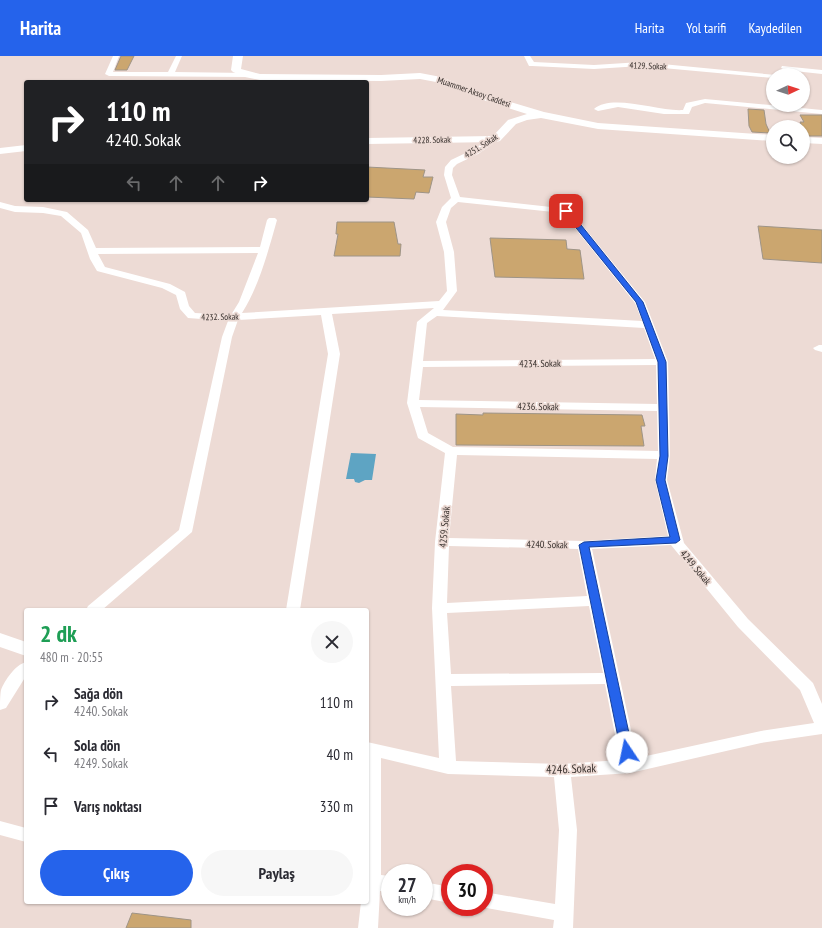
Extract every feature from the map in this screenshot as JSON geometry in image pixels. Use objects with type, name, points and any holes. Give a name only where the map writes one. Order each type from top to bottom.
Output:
[{"type":"street","points":[[116,56],[109,74],[248,75]]},
{"type":"street","points":[[170,75],[179,56]]},
{"type":"street","points":[[238,56],[236,70],[248,75]]},
{"type":"street","name":"4129. Sokak","points":[[527,56],[532,64],[594,67],[641,64],[766,75]]},
{"type":"street","points":[[640,56],[641,64]]},
{"type":"street","points":[[810,71],[822,72]]},
{"type":"street","name":"Muammer Aksoy Caddesi","points":[[248,75],[260,77],[381,78],[420,76],[438,79],[487,98],[542,115],[598,126],[766,138]]},
{"type":"street","points":[[598,109],[610,105],[620,105],[649,111],[680,113],[686,112],[689,105],[705,102],[822,112]]},
{"type":"street","name":"4251. Sokak","points":[[456,199],[448,176],[449,167],[454,162],[475,152],[496,138],[512,122],[525,117],[542,115]]},
{"type":"street","name":"4228. Sokak","points":[[369,141],[496,138]]},
{"type":"street","points":[[810,140],[822,141]]},
{"type":"street","points":[[0,151],[24,148]]},
{"type":"street","points":[[456,199],[447,207],[441,222],[449,252],[452,291],[439,309],[422,322],[413,404],[422,435],[452,451],[664,456]]},
{"type":"street","name":"4249. Sokak","points":[[456,199],[566,211],[640,302],[662,362],[664,456],[661,480],[677,544],[743,623],[807,687],[822,724]]},
{"type":"street","name":"4232. Sokak","points":[[0,205],[15,210],[43,210],[64,214],[85,232],[101,269],[166,286],[181,294],[183,306],[186,312],[192,316],[234,318],[326,311],[439,309],[648,325]]},
{"type":"street","points":[[0,217],[15,210]]},
{"type":"street","points":[[95,608],[185,532],[226,337],[234,318],[244,302],[264,250],[272,220]]},
{"type":"street","points":[[92,251],[264,250]]},
{"type":"street","points":[[293,608],[306,539],[334,354],[326,311]]},
{"type":"street","name":"4234. Sokak","points":[[417,364],[662,362]]},
{"type":"street","name":"4236. Sokak","points":[[413,404],[663,408]]},
{"type":"street","name":"4259. Sokak","points":[[448,767],[439,608],[442,542],[452,451]]},
{"type":"street","name":"4240. Sokak","points":[[442,542],[584,545],[676,540]]},
{"type":"street","points":[[584,545],[594,601],[630,766]]},
{"type":"street","points":[[439,608],[594,601]]},
{"type":"street","points":[[0,640],[24,648]]},
{"type":"street","points":[[0,704],[24,669]]},
{"type":"street","points":[[442,680],[612,678]]},
{"type":"street","name":"4246. Sokak","points":[[370,749],[448,767],[562,771],[630,766],[761,737],[822,728]]},
{"type":"street","points":[[370,749],[369,881],[381,883]]},
{"type":"street","points":[[493,902],[563,921],[568,830],[562,771]]},
{"type":"street","points":[[0,828],[24,834]]},
{"type":"street","points":[[368,928],[369,904]]},
{"type":"water","points":[[351,453],[376,454],[372,480],[365,480],[359,483],[355,482],[354,479],[346,479]]},
{"type":"building","points":[[121,56],[134,56],[127,70],[115,70]]},
{"type":"building","points":[[748,109],[764,110],[766,133],[752,132],[749,126]]},
{"type":"building","points":[[800,115],[822,115],[822,136],[810,136],[810,120],[803,120]]},
{"type":"building","points":[[369,167],[425,170],[423,177],[433,177],[429,193],[416,192],[414,199],[369,197]]},
{"type":"building","points":[[337,222],[394,222],[398,244],[401,244],[400,256],[334,256],[338,234],[336,234]]},
{"type":"building","points":[[758,226],[822,230],[822,263],[763,259]]},
{"type":"building","points":[[490,238],[566,240],[567,249],[580,250],[584,279],[495,277]]},
{"type":"building","points":[[483,413],[642,415],[645,426],[641,426],[644,446],[456,445],[456,414],[483,415]]},
{"type":"building","points":[[132,913],[191,920],[191,928],[126,928]]},
{"type":"route","points":[[566,211],[640,302],[662,362],[664,456],[661,480],[676,540],[584,545],[594,601],[627,752]]}]
